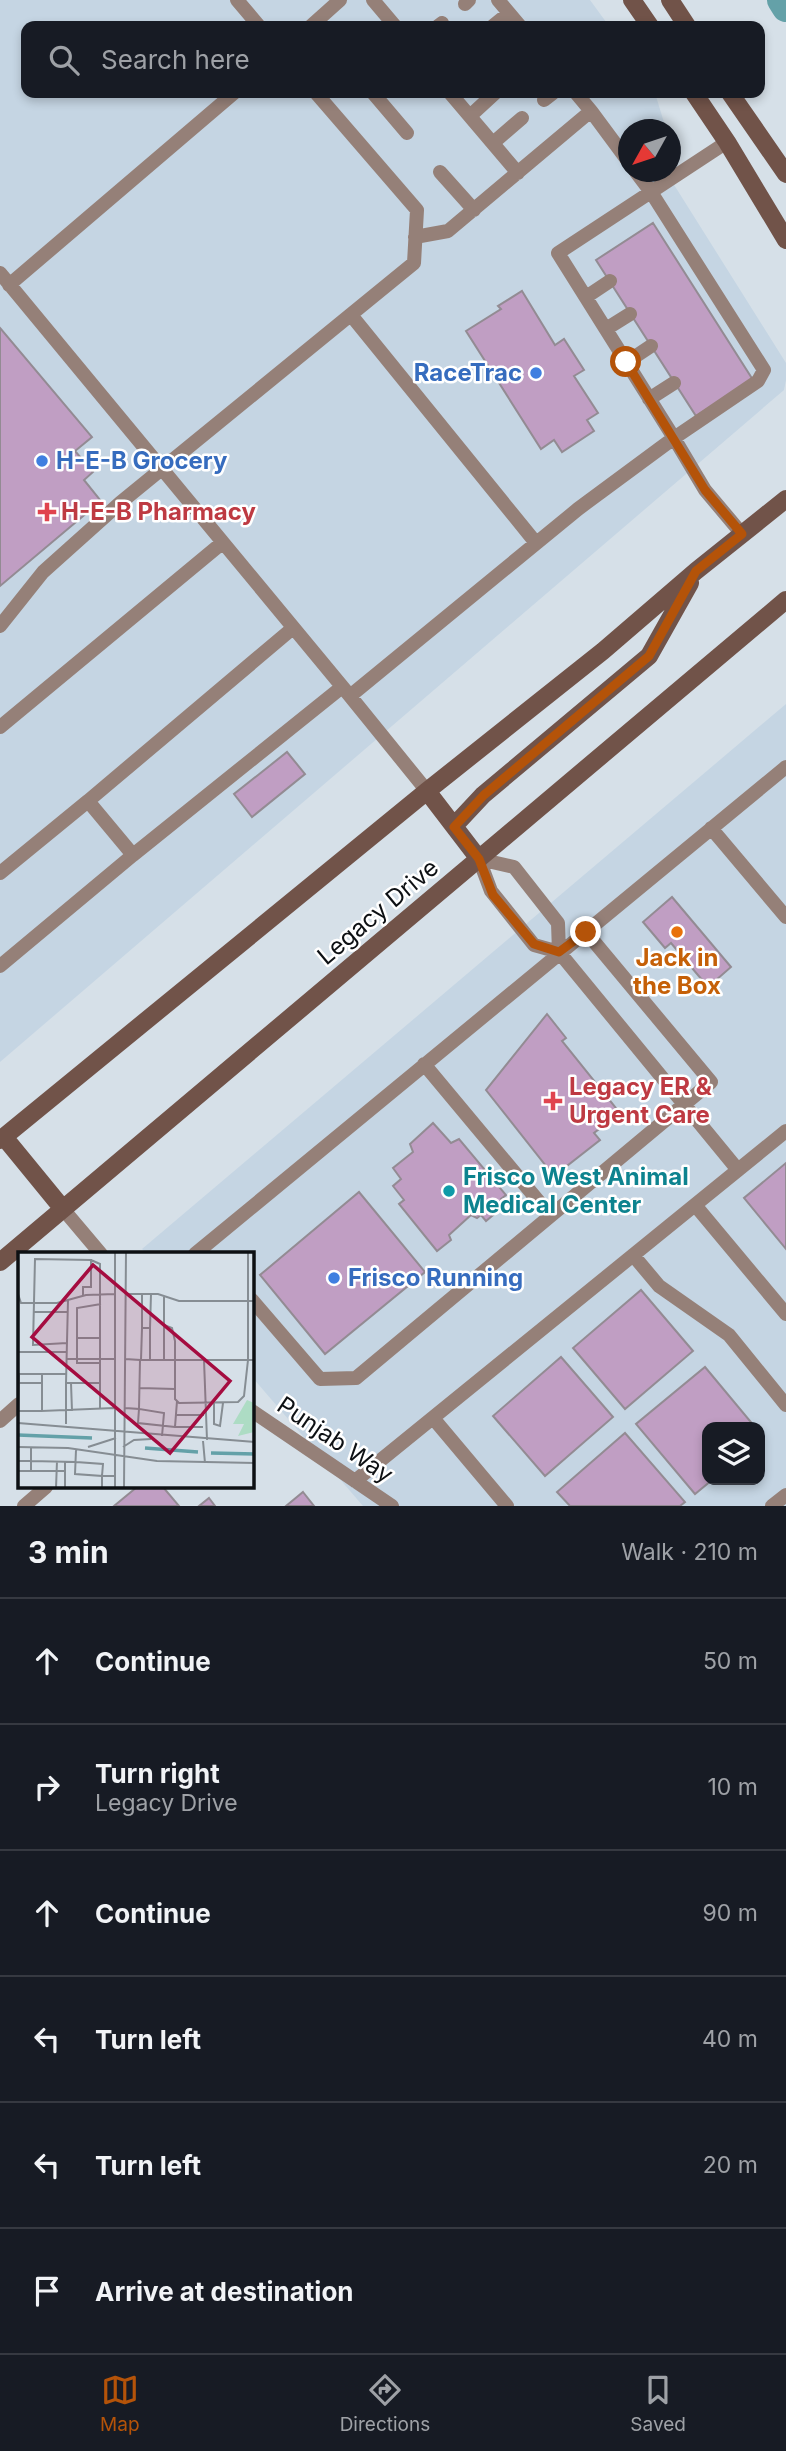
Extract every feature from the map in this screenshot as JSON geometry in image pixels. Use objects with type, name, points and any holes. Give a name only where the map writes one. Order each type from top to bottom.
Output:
[{"type":"main road","points":[[632,0],[647,21]]},
{"type":"main road","points":[[670,0],[684,21]]},
{"type":"main road","points":[[697,98],[786,240]]},
{"type":"main road","points":[[733,98],[786,174]]},
{"type":"main road","points":[[63,1209],[2,1138],[786,499]]},
{"type":"main road","points":[[454,827],[484,795],[649,656],[696,571]]},
{"type":"main road","name":"Legacy Drive","points":[[0,1262],[786,600]]},
{"type":"main road","points":[[427,791],[479,859]]},
{"type":"lane","points":[[237,0],[255,21]]},
{"type":"lane","points":[[317,21],[340,0]]},
{"type":"lane","points":[[373,0],[389,21]]},
{"type":"lane","points":[[498,0],[516,21]]},
{"type":"lane","points":[[499,21],[509,13]]},
{"type":"lane","points":[[228,98],[5,279],[427,791]]},
{"type":"lane","points":[[0,626],[43,572],[120,503],[414,263],[417,210],[320,98]]},
{"type":"lane","points":[[377,98],[407,133]]},
{"type":"lane","points":[[454,98],[518,173]]},
{"type":"lane","points":[[470,116],[490,98]]},
{"type":"lane","points":[[580,98],[618,147]]},
{"type":"lane","points":[[415,237],[448,231],[591,111]]},
{"type":"lane","points":[[493,143],[522,118]]},
{"type":"lane","points":[[727,142],[558,253],[705,490],[742,534]]},
{"type":"lane","points":[[440,172],[474,210]]},
{"type":"lane","points":[[0,966],[133,855],[536,543],[674,438],[758,381],[764,370],[738,343],[715,306],[700,269],[674,242],[651,192],[644,182]]},
{"type":"lane","points":[[687,278],[700,269]]},
{"type":"lane","points":[[586,297],[610,281]]},
{"type":"lane","points":[[606,329],[630,314]]},
{"type":"lane","points":[[351,315],[536,543]]},
{"type":"lane","points":[[626,362],[651,346]]},
{"type":"lane","points":[[649,399],[674,383]]},
{"type":"lane","points":[[0,725],[222,542]]},
{"type":"lane","points":[[0,873],[293,628]]},
{"type":"lane","points":[[204,1251],[424,1064],[786,767]]},
{"type":"lane","points":[[88,801],[133,855]]},
{"type":"lane","points":[[711,828],[786,917]]},
{"type":"lane","points":[[479,859],[491,891],[534,944],[559,952],[738,1170]]},
{"type":"lane","points":[[479,859],[514,867],[558,923],[559,952]]},
{"type":"lane","points":[[254,1302],[320,1380],[356,1378],[711,1082],[586,932]]},
{"type":"lane","points":[[424,1064],[551,1216]]},
{"type":"lane","points":[[355,1481],[786,1131]]},
{"type":"lane","points":[[695,1205],[786,1314]]},
{"type":"lane","points":[[63,1209],[99,1252]]},
{"type":"lane","points":[[633,1255],[659,1286],[729,1335],[786,1405]]},
{"type":"lane","points":[[0,1421],[18,1405]]},
{"type":"lane","name":"Punjab Way","points":[[254,1412],[392,1506]]},
{"type":"lane","points":[[433,1418],[506,1506]]},
{"type":"lane","points":[[24,1506],[44,1489]]},
{"type":"lane","points":[[772,1506],[786,1495]]},
{"type":"shaded area","points":[[0,0],[590,0],[605,21],[21,21],[21,98],[657,98],[663,119],[618,119],[618,182],[672,182],[786,363],[784,390],[0,1062]]},
{"type":"shaded area","points":[[786,704],[786,1506],[363,1506],[254,1379],[254,1252],[145,1252],[142,1249]]},
{"type":"building","points":[[653,223],[753,380],[696,416],[596,260]]},
{"type":"building","name":"RaceTrac","points":[[522,291],[555,345],[564,339],[584,370],[574,376],[598,413],[587,420],[594,431],[562,452],[554,440],[541,449],[466,331],[501,309],[498,306]]},
{"type":"building","name":"H-E-B Grocery","points":[[0,328],[92,437],[75,451],[93,472],[84,480],[101,501],[0,586]]},
{"type":"building","points":[[287,752],[305,774],[252,817],[234,794]]},
{"type":"building","name":"Jack in the Box","points":[[672,897],[731,967],[708,987],[671,943],[665,948],[643,922]]},
{"type":"building","name":"Legacy ER & Urgent Care","points":[[547,1014],[566,1038],[562,1041],[620,1113],[594,1133],[600,1140],[554,1176],[486,1090]]},
{"type":"building","name":"Frisco West Animal Medical Center","points":[[433,1123],[451,1143],[459,1139],[506,1195],[501,1199],[505,1205],[486,1221],[481,1215],[477,1218],[471,1215],[449,1235],[451,1240],[437,1251],[399,1204],[404,1200],[393,1186],[401,1179],[393,1168],[413,1152],[410,1144]]},
{"type":"building","points":[[786,1163],[786,1249],[744,1198]]},
{"type":"building","points":[[359,1192],[425,1272],[325,1354],[260,1275]]},
{"type":"building","points":[[641,1290],[693,1351],[625,1409],[573,1348]]},
{"type":"building","points":[[561,1357],[613,1417],[545,1476],[493,1416]]},
{"type":"building","points":[[705,1367],[751,1422],[702,1422],[702,1485],[706,1485],[695,1494],[636,1424]]},
{"type":"building","points":[[625,1433],[685,1502],[680,1506],[570,1506],[557,1492]]},
{"type":"building","points":[[135,1489],[165,1489],[179,1506],[114,1506]]},
{"type":"building","points":[[303,1492],[314,1506],[286,1506]]},
{"type":"building","points":[[209,1498],[215,1506],[199,1506]]},
{"type":"waterway","points":[[781,0],[786,8]]},
{"type":"place","name":"RaceTrac","points":[[536,373]]},
{"type":"place","name":"H-E-B Grocery","points":[[42,461]]},
{"type":"place","name":"H-E-B Pharmacy","points":[[47,512]]},
{"type":"place","name":"Jack in the Box","points":[[677,932]]},
{"type":"place","name":"Legacy ER & Urgent Care","points":[[553,1101]]},
{"type":"place","name":"Frisco West Animal Medical Center","points":[[449,1191]]},
{"type":"place","name":"Frisco Running","points":[[334,1278]]},
{"type":"route","points":[[586,932],[559,952],[534,944],[493,895],[479,859],[454,827],[484,795],[649,656],[696,571],[742,534],[705,490],[626,362]]}]
